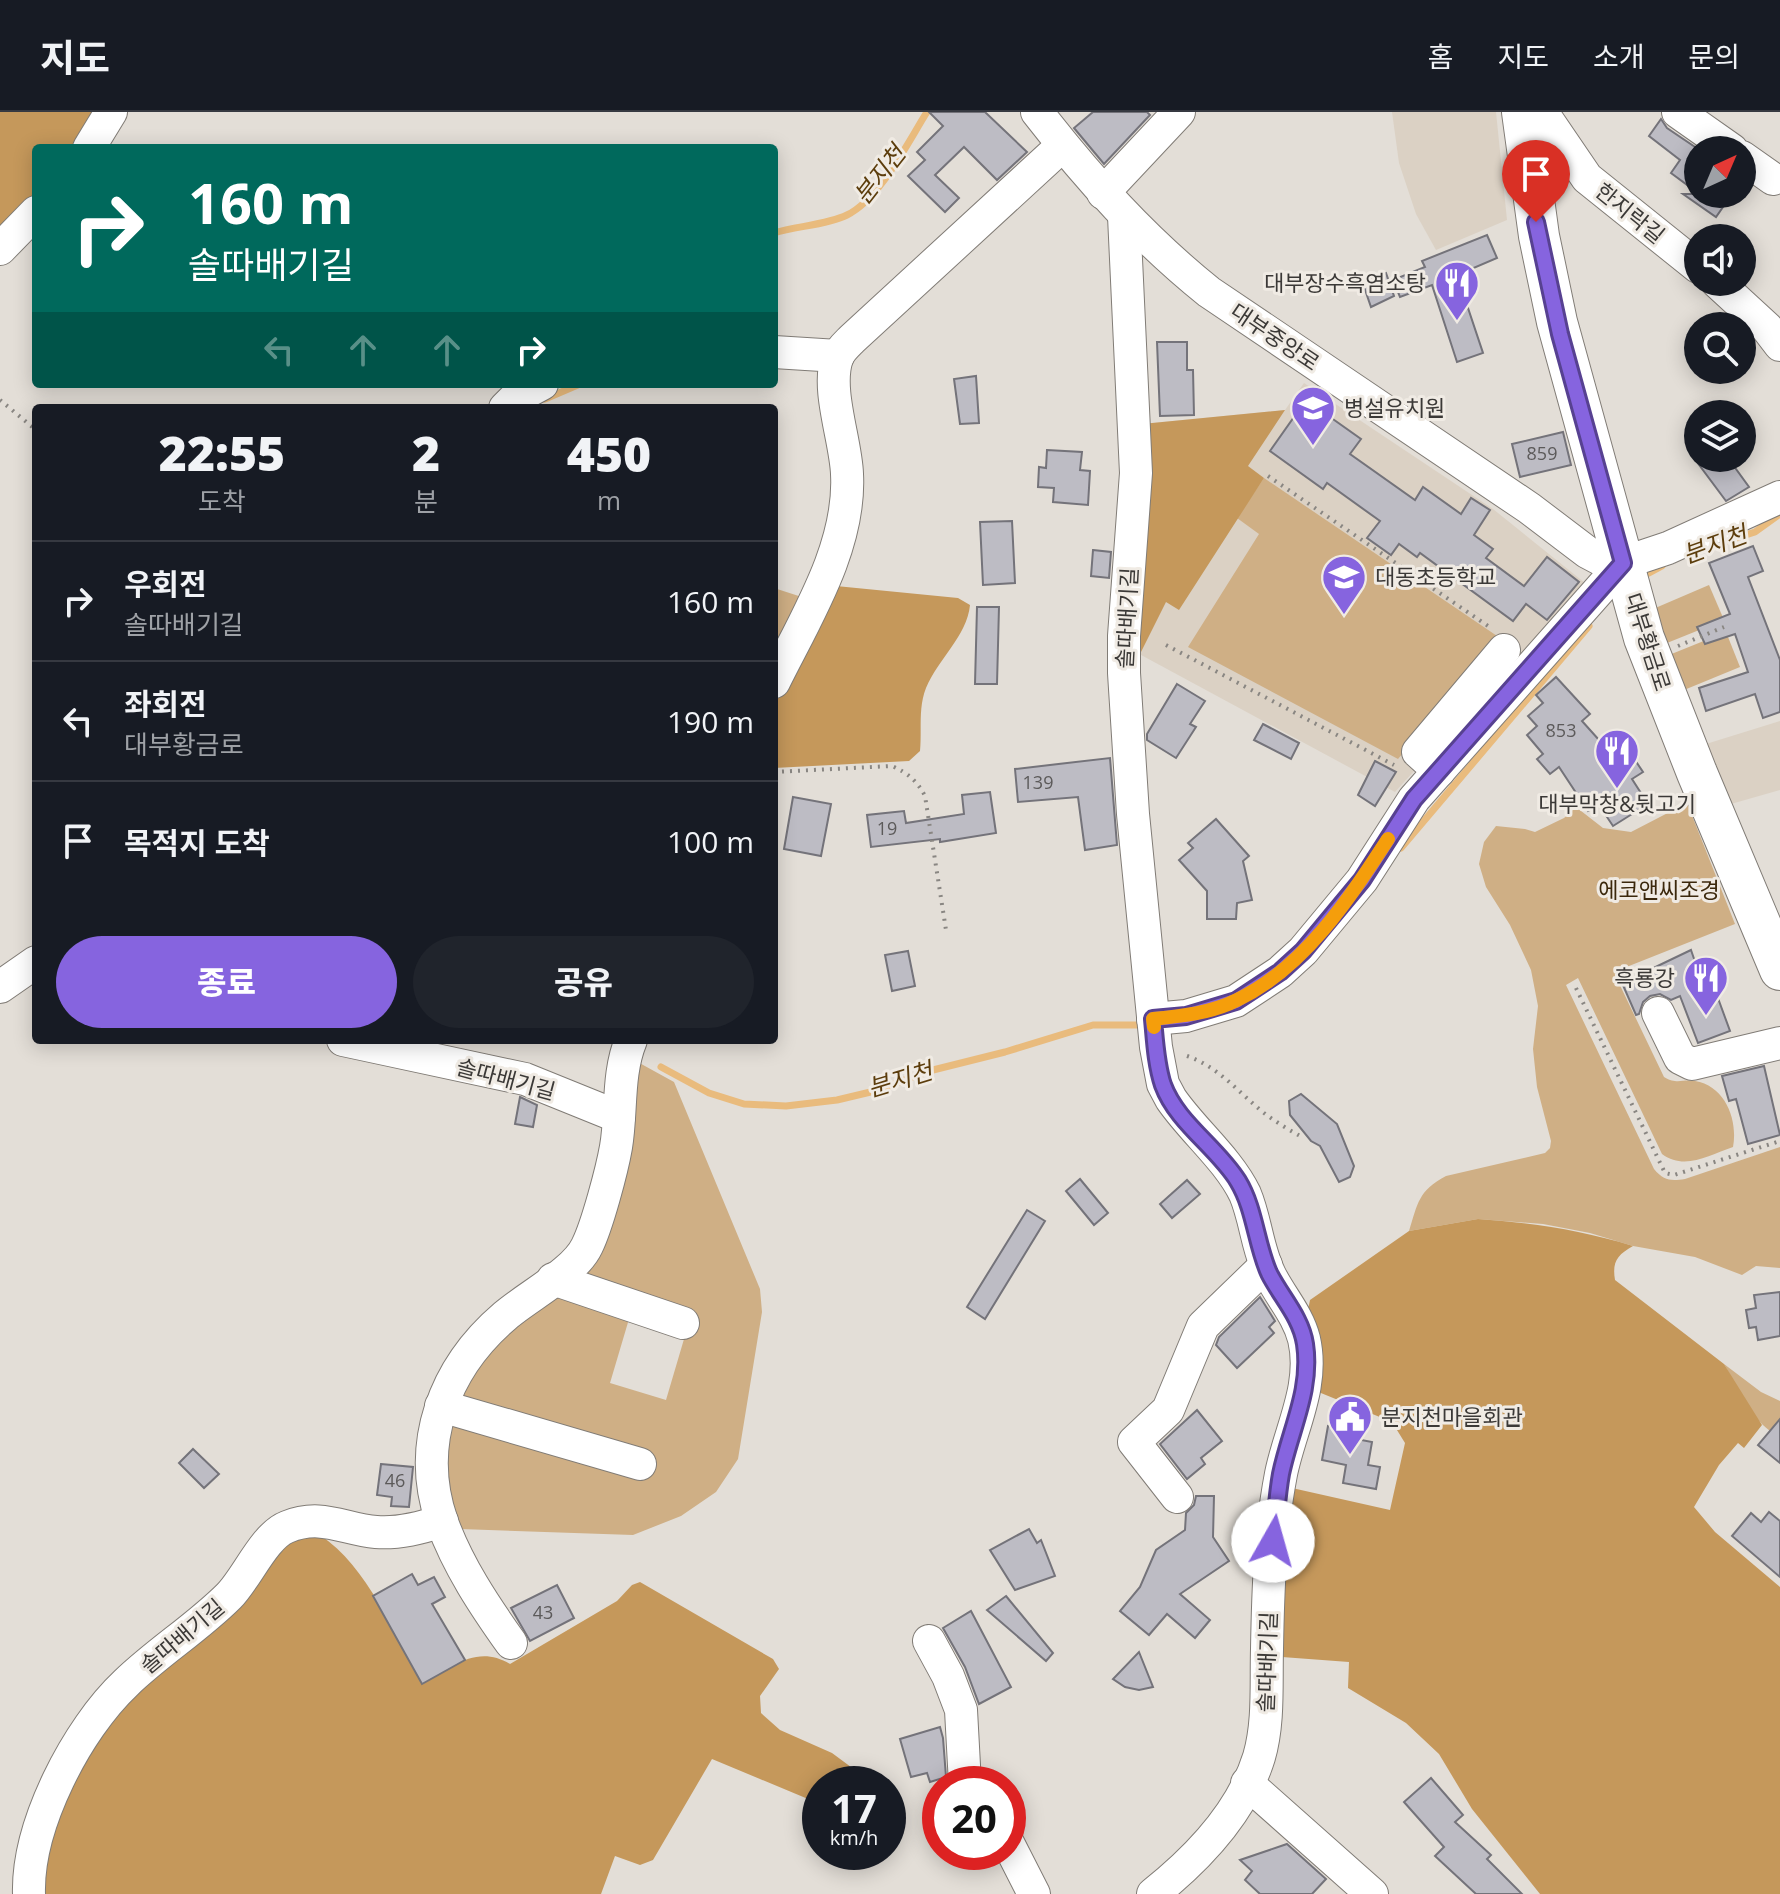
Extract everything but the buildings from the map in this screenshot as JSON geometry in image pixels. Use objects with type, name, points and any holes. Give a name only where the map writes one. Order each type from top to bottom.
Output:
[{"type":"main road","name":"대부황금로","points":[[1522,112],[1536,222],[1557,322],[1644,638],[1780,970]]},
{"type":"street","points":[[91,144],[111,112]]},
{"type":"street","name":"대부중앙로","points":[[1037,112],[1124,216],[1197,282],[1281,343],[1529,508],[1587,552],[1604,561],[1623,563]]},
{"type":"street","points":[[1103,193],[1179,112]]},
{"type":"street","name":"한지락길","points":[[1542,112],[1587,178],[1684,256]]},
{"type":"street","points":[[1678,112],[1712,136]]},
{"type":"street","points":[[778,674],[825,575],[840,535],[847,473],[834,376],[838,356],[852,339],[1063,145]]},
{"type":"street","points":[[1756,167],[1773,179]]},
{"type":"street","points":[[0,249],[32,216]]},
{"type":"street","name":"솔따배기길","points":[[1124,216],[1136,473],[1124,673],[1133,814],[1156,1053],[1163,1084],[1171,1099],[1236,1179],[1246,1196],[1266,1265],[1300,1324],[1307,1369],[1303,1402],[1281,1475],[1270,1568],[1264,1727],[1258,1758],[1222,1825],[1203,1849],[1153,1894]]},
{"type":"street","points":[[1733,296],[1780,345]]},
{"type":"street","points":[[778,352],[838,356]]},
{"type":"street","points":[[510,404],[534,388]]},
{"type":"street","points":[[1428,762],[1623,563],[1668,548],[1780,497]]},
{"type":"street","points":[[1153,1019],[1186,1016],[1236,1001],[1280,972],[1323,929],[1362,880],[1414,799],[1428,762],[1504,650]]},
{"type":"street","points":[[7,993],[32,966]]},
{"type":"street","points":[[1658,1013],[1680,1058],[1692,1064],[1780,1043]]},
{"type":"street","name":"솔따배기길","points":[[362,1044],[525,1079],[619,1117]]},
{"type":"street","points":[[511,1643],[465,1573],[442,1521],[436,1498],[433,1448],[441,1406],[455,1373],[470,1350],[503,1317],[581,1257],[589,1243],[616,1149],[621,1084],[630,1044]]},
{"type":"street","points":[[1177,1497],[1134,1442],[1168,1410],[1203,1326],[1266,1265]]},
{"type":"street","points":[[553,1279],[683,1323]]},
{"type":"street","points":[[441,1406],[640,1464]]},
{"type":"street","name":"솔따배기길","points":[[29,1894],[37,1842],[50,1802],[65,1765],[87,1727],[125,1683],[232,1594],[266,1546],[283,1528],[308,1520],[379,1532],[405,1530],[442,1521]]},
{"type":"street","points":[[929,1641],[948,1676],[961,1710],[965,1766]]},
{"type":"street","points":[[1247,1783],[1372,1894]]},
{"type":"street","points":[[1022,1870],[1034,1894]]},
{"type":"path","points":[[0,400],[32,427]]},
{"type":"path","points":[[1268,476],[1511,642],[1504,650]]},
{"type":"path","points":[[1677,646],[1724,627]]},
{"type":"path","points":[[1166,645],[1404,770],[1428,762]]},
{"type":"path","points":[[778,772],[892,766],[918,782],[925,796],[946,930]]},
{"type":"path","points":[[1576,988],[1665,1173],[1674,1175],[1780,1141]]},
{"type":"path","points":[[1156,1053],[1185,1056],[1202,1062],[1221,1074],[1267,1115],[1302,1137]]},
{"type":"shaded area","points":[[0,112],[106,112],[86,144],[32,144],[32,210],[0,241]]},
{"type":"shaded area","points":[[1392,112],[1496,112],[1507,220],[1436,250],[1416,214],[1399,163]]},
{"type":"shaded area","name":"대동초등학교","points":[[1304,383],[1493,509],[1585,583],[1395,792],[1130,649],[1142,424],[1285,410]]},
{"type":"shaded area","points":[[1285,410],[1248,466],[1264,478],[1179,610],[1166,602],[1140,654],[1130,649],[1142,424]]},
{"type":"shaded area","points":[[836,586],[958,598],[970,605],[964,627],[926,688],[921,711],[920,751],[909,761],[778,768],[778,690]]},
{"type":"shaded area","points":[[1780,721],[1780,790],[1731,804],[1706,744]]},
{"type":"shaded area","points":[[1478,1219],[1556,1228],[1633,1246],[1617,1260],[1615,1280],[1724,1364],[1762,1425],[1744,1448],[1738,1443],[1719,1465],[1694,1507],[1715,1532],[1780,1587],[1780,1894],[1540,1894],[1472,1809],[1439,1754],[1406,1723],[1348,1688],[1349,1662],[1282,1657],[1278,1630],[1292,1488],[1390,1510],[1405,1443],[1392,1422],[1316,1391],[1307,1315],[1310,1300],[1409,1231]]},
{"type":"shaded area","points":[[320,1535],[337,1549],[366,1583],[422,1684],[454,1665],[476,1657],[498,1658],[510,1664],[617,1601],[632,1585],[640,1582],[773,1659],[779,1669],[760,1696],[761,1713],[780,1730],[832,1753],[850,1766],[802,1766],[802,1796],[712,1759],[653,1860],[640,1865],[615,1856],[601,1894],[34,1894],[70,1764],[279,1542]]},
{"type":"green space","points":[[1264,478],[1500,638],[1398,759],[1188,647],[1259,534],[1237,518]]},
{"type":"green space","points":[[1709,585],[1724,620],[1667,643],[1653,609]]},
{"type":"green space","points":[[778,589],[808,599],[778,659]]},
{"type":"green space","points":[[1726,632],[1740,667],[1684,690],[1669,655]]},
{"type":"green space","name":"에코앤씨조경","points":[[1687,803],[1735,924],[1629,966],[1616,977],[1664,1077],[1673,1081],[1706,1084],[1722,1097],[1734,1126],[1733,1147],[1688,1161],[1671,1159],[1662,1154],[1578,978],[1566,985],[1654,1169],[1661,1176],[1672,1180],[1685,1179],[1780,1147],[1780,1268],[1756,1266],[1742,1275],[1695,1257],[1633,1246],[1590,1233],[1543,1224],[1478,1219],[1409,1231],[1424,1193],[1446,1176],[1545,1153],[1550,1148],[1551,1141],[1537,1087],[1533,1049],[1538,1006],[1531,970],[1510,925],[1486,887],[1479,864],[1484,842],[1496,826],[1535,832],[1564,818],[1576,807],[1603,828],[1631,832]]},
{"type":"green space","points":[[634,1060],[674,1082],[760,1289],[762,1312],[738,1459],[716,1492],[681,1516],[633,1535],[460,1529],[446,1500],[444,1429],[456,1422],[646,1478],[653,1457],[459,1398],[470,1363],[545,1297],[563,1297],[629,1319],[610,1383],[666,1400],[692,1312],[583,1274]]},
{"type":"green space","points":[[1724,1364],[1761,1392],[1780,1401],[1780,1422],[1770,1431],[1750,1409]]},
{"type":"waterway","name":"분지천","points":[[778,232],[830,221],[859,207],[882,183],[927,112]]},
{"type":"waterway","name":"분지천","points":[[545,399],[571,388]]},
{"type":"waterway","name":"분지천","points":[[1699,550],[1755,532],[1780,514]]},
{"type":"waterway","name":"분지천","points":[[1649,573],[1662,566]]},
{"type":"waterway","name":"분지천","points":[[1401,848],[1589,626]]},
{"type":"waterway","name":"분지천","points":[[661,1067],[709,1093],[744,1104],[786,1106],[837,1100],[879,1090],[925,1072],[1093,1025],[1142,1025]]},
{"type":"slow traffic","points":[[1154,1027],[1153,1019],[1186,1016],[1236,1001],[1280,972],[1323,929],[1362,880],[1388,839]]},
{"type":"place","name":"대부장수흑염소탕","points":[[1457,322]]},
{"type":"place","name":"병설유치원","points":[[1313,447]]},
{"type":"place","name":"대동초등학교","points":[[1344,616]]},
{"type":"place","name":"대부막창&뒷고기","points":[[1617,790]]},
{"type":"place","name":"흑룡강","points":[[1706,1017]]},
{"type":"place","name":"분지천마을회관","points":[[1350,1456]]},
{"type":"route","points":[[1273,1541],[1281,1475],[1303,1402],[1307,1369],[1305,1341],[1300,1324],[1270,1275],[1246,1196],[1236,1179],[1182,1116],[1163,1084],[1153,1019],[1186,1016],[1236,1001],[1280,972],[1303,951],[1362,880],[1414,799],[1623,563],[1560,334],[1536,222]]}]
